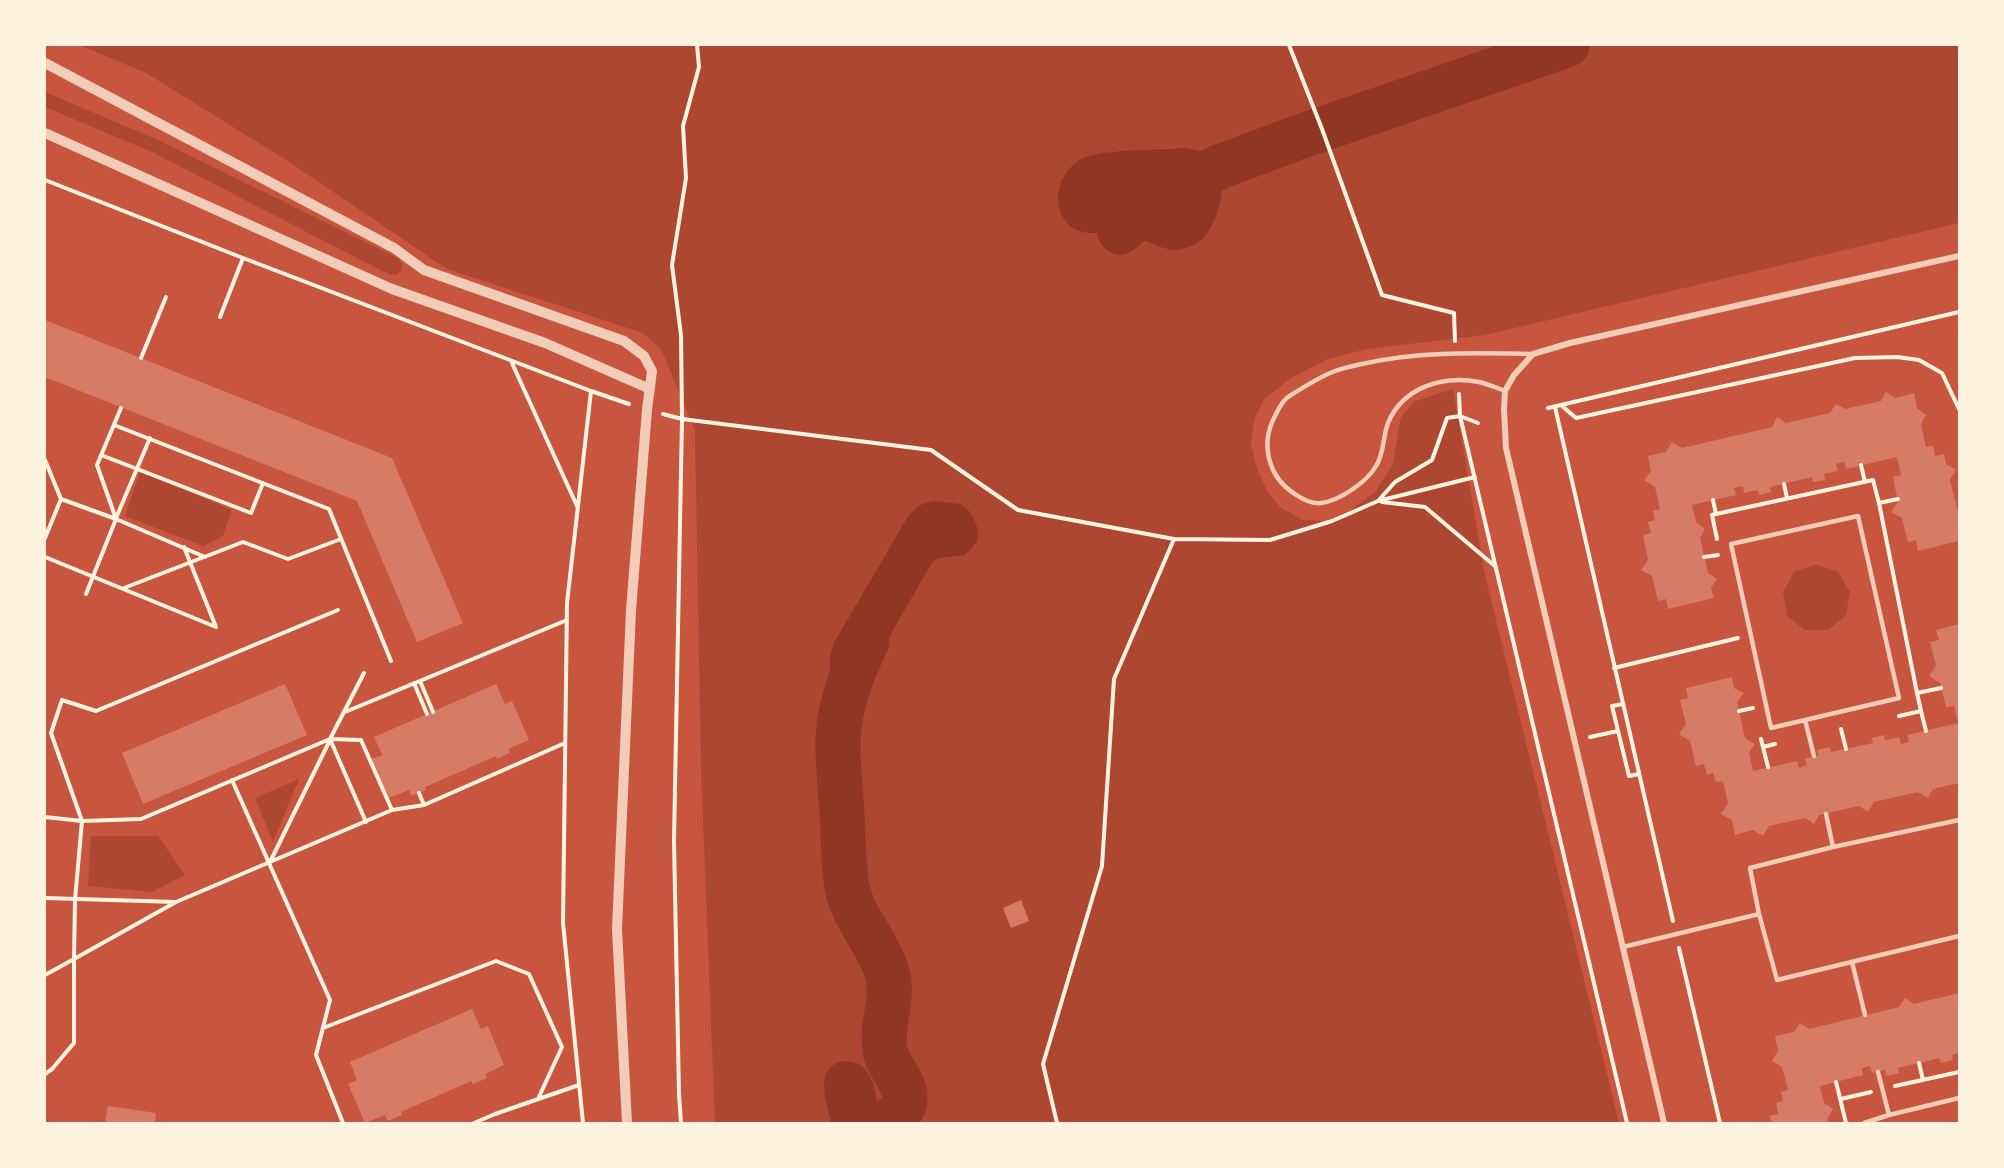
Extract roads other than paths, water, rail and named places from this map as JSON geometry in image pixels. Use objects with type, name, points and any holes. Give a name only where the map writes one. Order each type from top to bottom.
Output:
[{"type":"street","points":[[45,63],[394,248],[424,270],[624,341],[644,356],[652,371],[631,610],[617,929],[627,1123]]},
{"type":"street","points":[[45,133],[392,289],[545,343],[650,389]]},
{"type":"street","points":[[1664,1123],[1506,448],[1505,391],[1514,375],[1533,354],[1570,343],[1959,256]]},
{"type":"lane","points":[[1505,391],[1480,382],[1458,380],[1437,381],[1410,394],[1395,408],[1387,426],[1376,466],[1347,494],[1320,503],[1304,500],[1285,488],[1269,463],[1266,444],[1272,421],[1283,401],[1335,371],[1386,359],[1456,352],[1533,354]]},
{"type":"lane","points":[[1858,516],[1899,698],[1805,720],[1771,728],[1731,544],[1858,516]]},
{"type":"lane","points":[[1805,720],[1814,756]]},
{"type":"lane","points":[[1826,814],[1833,847]]},
{"type":"lane","points":[[1959,820],[1833,847],[1750,868],[1759,914],[1777,980],[1959,936]]},
{"type":"lane","points":[[1623,947],[1759,914]]},
{"type":"lane","points":[[1852,962],[1865,1016]]},
{"type":"lane","points":[[1878,1072],[1889,1115]]},
{"type":"lane","points":[[1864,1123],[1959,1098]]},
{"type":"waterway","points":[[1120,232],[1159,199],[1219,167],[1567,45]]},
{"type":"waterway","points":[[867,642],[844,700],[839,725],[838,756],[847,887],[854,909],[877,948],[886,969],[889,980],[889,1001],[884,1030],[885,1050],[905,1093],[901,1111],[885,1123]]}]
